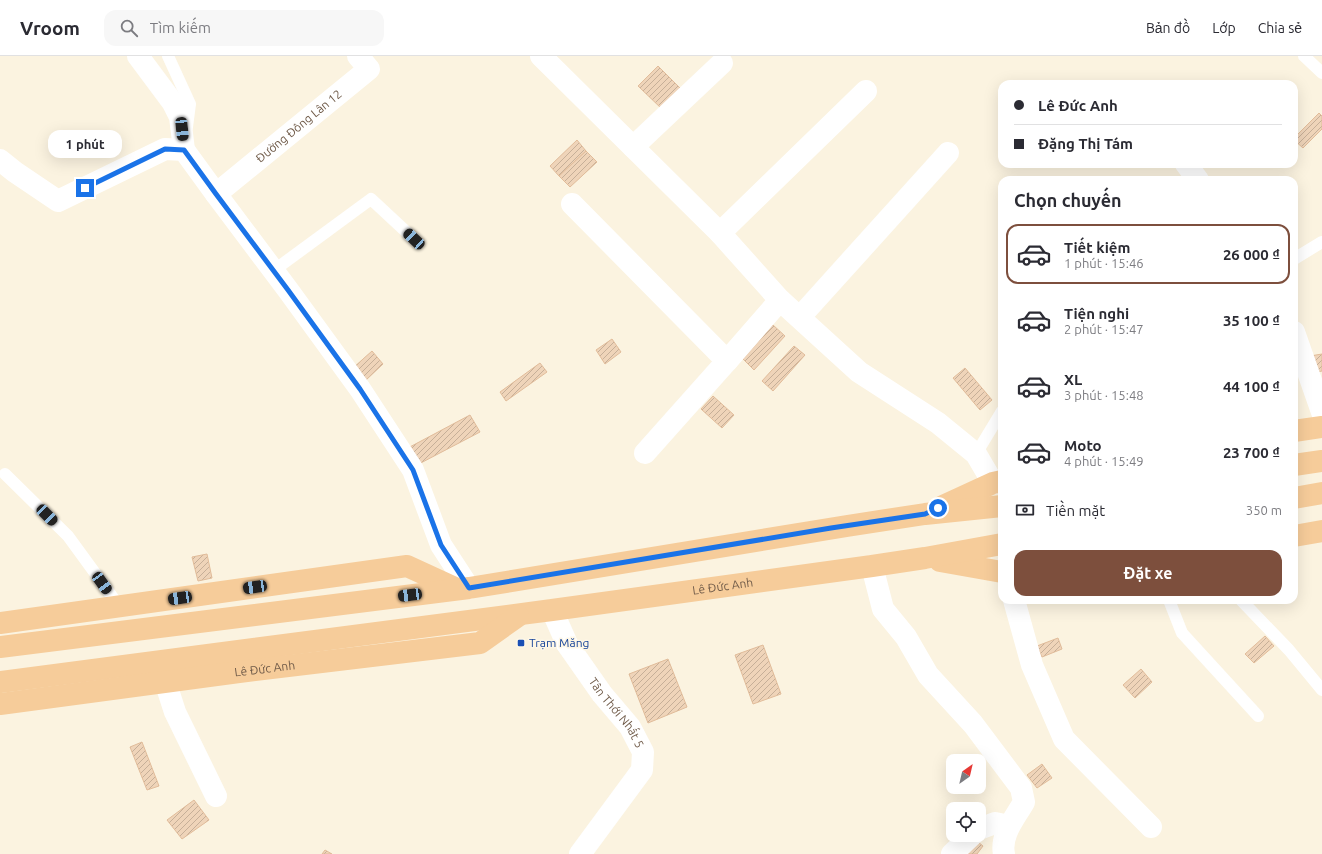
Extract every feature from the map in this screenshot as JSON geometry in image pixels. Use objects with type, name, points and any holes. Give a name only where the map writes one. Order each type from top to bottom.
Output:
[{"type":"highway","points":[[1298,430],[1322,427]]},
{"type":"highway","points":[[1298,464],[1322,461]]},
{"type":"highway","points":[[925,514],[998,482]]},
{"type":"highway","points":[[1298,497],[1322,493]]},
{"type":"highway","points":[[0,647],[463,589],[831,528],[925,514],[998,506]]},
{"type":"highway","points":[[1298,535],[1322,531]]},
{"type":"highway","name":"Lê Đức Anh","points":[[0,682],[552,610],[872,566],[998,545]]},
{"type":"highway","name":"Lê Đức Anh","points":[[925,558],[998,571]]},
{"type":"highway","points":[[0,622],[406,566],[463,589]]},
{"type":"highway","name":"Lê Đức Anh","points":[[0,704],[165,681],[480,643],[520,614]]},
{"type":"street","points":[[138,56],[173,103],[180,117],[184,150],[360,389],[413,470],[441,545],[463,589]]},
{"type":"street","name":"Đường Đông Lân 12","points":[[216,194],[369,69],[358,56]]},
{"type":"street","points":[[541,56],[720,233],[780,300],[859,372],[938,423],[976,454],[998,482]]},
{"type":"street","points":[[633,147],[726,60]]},
{"type":"street","points":[[720,233],[866,91]]},
{"type":"street","points":[[0,160],[58,201],[165,149],[184,150]]},
{"type":"street","points":[[800,317],[948,153]]},
{"type":"street","points":[[572,204],[726,361]]},
{"type":"street","points":[[645,453],[780,300]]},
{"type":"street","points":[[1298,343],[1322,412]]},
{"type":"street","points":[[872,566],[884,609],[906,637],[928,675],[973,724],[1021,788],[1024,802],[1009,826],[1005,836],[1003,848],[1004,854]]},
{"type":"street","points":[[1015,604],[1032,666],[1064,739],[1151,827]]},
{"type":"street","name":"Tân Thới Nhất 5","points":[[552,610],[567,644],[602,694],[630,727],[643,752],[642,770],[580,854]]},
{"type":"street","points":[[165,681],[174,712],[216,796]]},
{"type":"street","points":[[986,826],[995,823],[1009,826]]},
{"type":"street","points":[[952,854],[965,842]]},
{"type":"lane","points":[[168,56],[190,104],[184,150]]},
{"type":"lane","points":[[1304,56],[1322,73]]},
{"type":"lane","points":[[273,271],[371,199],[414,239]]},
{"type":"lane","points":[[1298,257],[1322,242]]},
{"type":"lane","points":[[976,454],[998,418]]},
{"type":"lane","points":[[5,474],[68,536],[119,606]]},
{"type":"lane","points":[[1171,604],[1182,633],[1258,716]]},
{"type":"lane","points":[[1245,604],[1289,650],[1322,690]]},
{"type":"building","points":[[658,66],[683,91],[663,110],[638,86]]},
{"type":"building","points":[[1319,113],[1322,116],[1322,129],[1303,148],[1298,144],[1298,134]]},
{"type":"building","points":[[577,140],[586,151],[559,176],[550,166]]},
{"type":"building","points":[[586,151],[597,162],[570,187],[559,176]]},
{"type":"building","points":[[773,325],[785,336],[754,370],[743,359]]},
{"type":"building","points":[[612,339],[621,352],[605,364],[596,350]]},
{"type":"building","points":[[794,346],[805,355],[773,391],[762,381]]},
{"type":"building","points":[[372,351],[383,364],[365,381],[353,368]]},
{"type":"building","points":[[1322,354],[1322,371],[1313,373],[1310,356]]},
{"type":"building","points":[[540,363],[547,372],[506,401],[500,392]]},
{"type":"building","points":[[965,368],[992,400],[980,410],[953,378]]},
{"type":"building","points":[[713,396],[734,415],[722,428],[701,409]]},
{"type":"building","points":[[470,415],[480,432],[415,466],[406,449]]},
{"type":"building","points":[[207,554],[212,578],[198,581],[192,557]]},
{"type":"building","points":[[1265,636],[1274,646],[1254,663],[1245,654]]},
{"type":"building","points":[[1058,638],[1062,649],[1042,657],[1037,646]]},
{"type":"building","points":[[763,645],[781,694],[753,704],[735,655]]},
{"type":"building","points":[[668,659],[687,707],[648,723],[629,674]]},
{"type":"building","points":[[1141,669],[1152,682],[1135,698],[1123,685]]},
{"type":"building","points":[[142,742],[159,786],[147,790],[130,747]]},
{"type":"building","points":[[1042,764],[1052,778],[1037,788],[1027,775]]},
{"type":"building","points":[[194,800],[209,820],[182,839],[167,820]]},
{"type":"building","points":[[970,842],[978,842],[983,846],[977,854],[961,854]]},
{"type":"building","points":[[325,850],[332,854],[322,854]]},
{"type":"place","name":"Trạm Măng","points":[[521,643]]},
{"type":"route","points":[[85,188],[165,149],[184,150],[360,389],[413,470],[441,545],[469,588],[831,528],[925,514],[938,508]]}]
